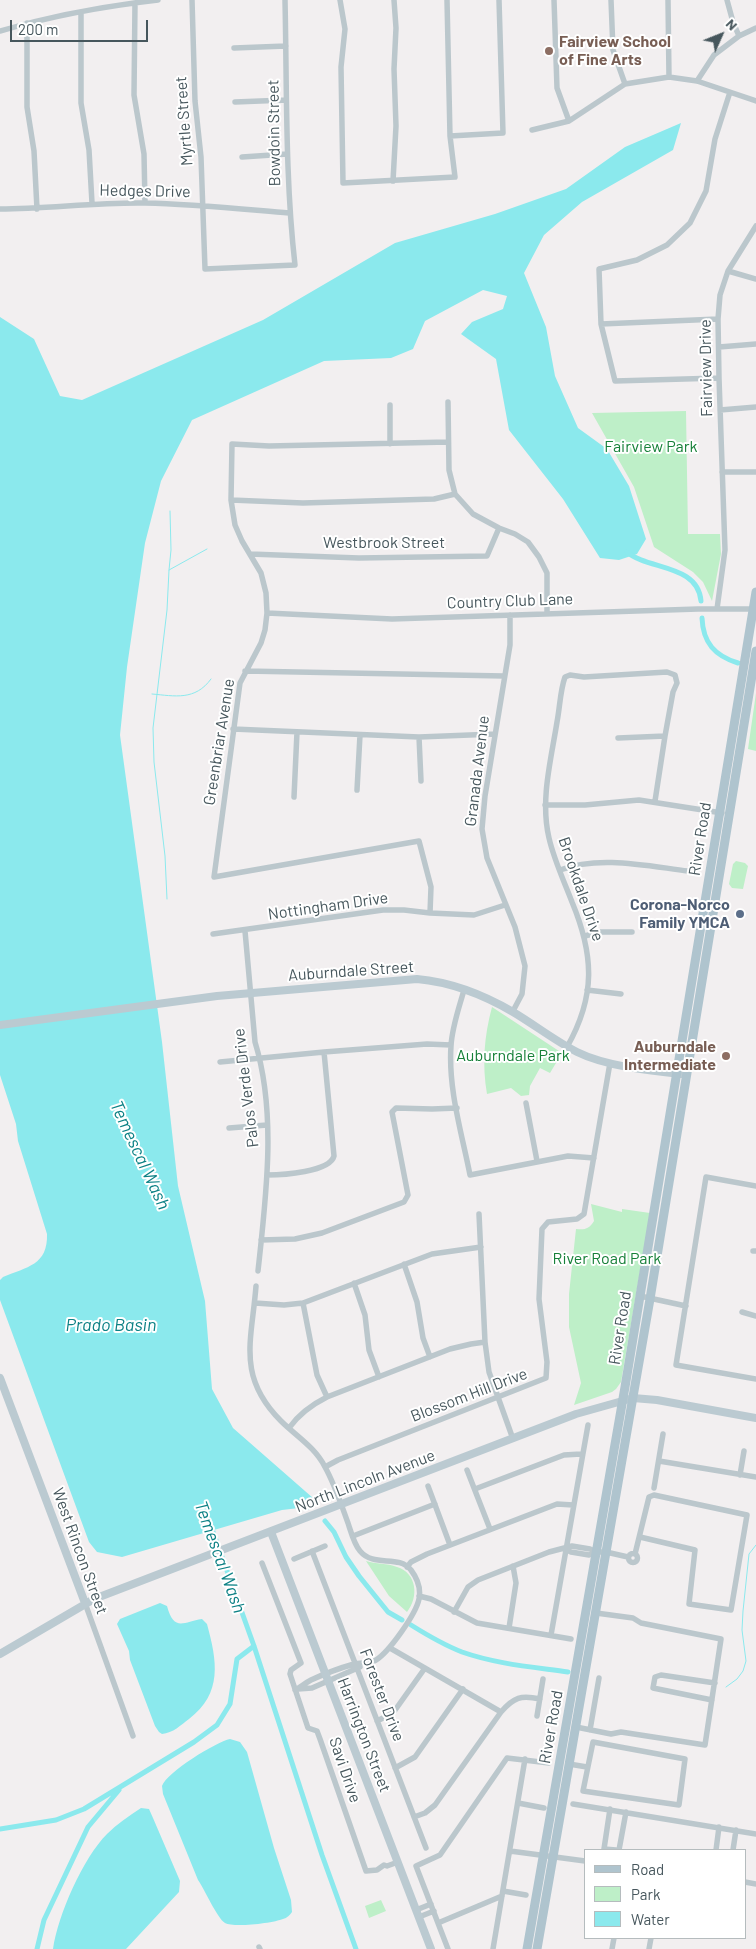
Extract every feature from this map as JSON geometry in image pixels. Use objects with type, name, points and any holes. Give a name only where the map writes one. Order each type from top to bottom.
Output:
[{"type":"main road","name":"River Road","points":[[537,1949],[549,1856],[601,1552],[640,1296],[681,1074],[724,813],[756,592]]},
{"type":"main road","name":"River Road","points":[[724,813],[756,651]]},
{"type":"main road","name":"River Road","points":[[527,1949],[576,1727],[596,1613],[601,1552],[633,1398],[650,1299],[681,1074]]},
{"type":"street","points":[[0,31],[27,23],[81,12],[158,0]]},
{"type":"street","name":"Myrtle Street","points":[[192,0],[195,101],[201,157],[205,269],[295,265]]},
{"type":"street","name":"Bowdoin Street","points":[[285,0],[289,213],[295,265]]},
{"type":"street","points":[[340,0],[345,29],[341,67],[343,183],[455,177],[450,136],[447,0]]},
{"type":"street","points":[[393,181],[396,126],[394,69],[396,28],[394,0]]},
{"type":"street","points":[[450,136],[503,133],[499,0]]},
{"type":"street","points":[[554,0],[557,88],[568,121]]},
{"type":"street","points":[[612,0],[613,50],[624,84]]},
{"type":"street","points":[[668,0],[669,77]]},
{"type":"street","points":[[727,0],[739,36]]},
{"type":"street","points":[[134,3],[134,95],[144,154],[145,202]]},
{"type":"street","points":[[81,12],[81,103],[89,150],[92,203]]},
{"type":"street","points":[[27,23],[27,107],[34,151],[37,209]]},
{"type":"street","points":[[697,81],[714,54],[739,36],[756,28]]},
{"type":"street","points":[[234,48],[286,46]]},
{"type":"street","points":[[532,130],[568,121],[624,84],[669,77],[697,81],[756,101]]},
{"type":"street","points":[[719,378],[615,381],[601,324],[599,269],[637,260],[667,245],[690,223],[706,190],[715,138],[730,92]]},
{"type":"street","points":[[235,102],[286,100]]},
{"type":"street","points":[[242,157],[287,154]]},
{"type":"street","name":"Hedges Drive","points":[[0,209],[37,209],[92,203],[145,202],[289,213]]},
{"type":"street","name":"Fairview Drive","points":[[716,609],[725,550],[719,378],[718,319],[720,295],[728,270],[756,226]]},
{"type":"street","points":[[728,270],[756,279]]},
{"type":"street","points":[[601,324],[718,319]]},
{"type":"street","points":[[719,347],[756,344]]},
{"type":"street","points":[[448,402],[449,470],[456,494],[473,514],[528,542],[539,556],[547,573],[547,614]]},
{"type":"street","points":[[390,405],[390,444],[448,442]]},
{"type":"street","points":[[720,410],[756,407]]},
{"type":"street","name":"Greenbriar Avenue","points":[[390,444],[269,446],[232,444],[231,500],[235,525],[261,573],[264,582],[267,612],[265,630],[261,642],[240,683],[214,877],[419,841],[431,887],[430,913]]},
{"type":"street","points":[[722,472],[755,472]]},
{"type":"street","points":[[231,500],[313,502],[434,499],[456,494]]},
{"type":"street","name":"Westbrook Street","points":[[250,554],[359,558],[488,556],[499,528]]},
{"type":"street","name":"Country Club Lane","points":[[267,612],[392,619],[755,609]]},
{"type":"street","name":"Granada Avenue","points":[[510,615],[510,645],[485,796],[482,829],[487,858],[515,927],[525,966],[522,994],[513,1011]]},
{"type":"street","points":[[245,671],[504,676]]},
{"type":"street","name":"Brookdale Drive","points":[[567,1047],[581,1016],[588,990],[589,954],[585,936],[549,838],[545,805],[565,677],[570,675],[584,677],[667,672],[675,675],[677,683],[665,736]]},
{"type":"street","points":[[233,729],[360,735],[495,734]]},
{"type":"street","points":[[294,797],[297,732]]},
{"type":"street","points":[[357,790],[360,735]]},
{"type":"street","points":[[419,736],[421,781]]},
{"type":"street","points":[[618,738],[665,736],[655,801]]},
{"type":"street","points":[[545,805],[585,805],[626,800],[655,801],[724,813]]},
{"type":"street","points":[[560,870],[592,864],[611,863],[688,871]]},
{"type":"street","name":"Nottingham Drive","points":[[213,934],[245,931],[383,910],[474,915],[505,905]]},
{"type":"street","name":"Palos Verde Drive","points":[[245,931],[255,1042],[260,1058],[267,1125],[268,1174],[258,1271]]},
{"type":"street","points":[[585,936],[599,932],[632,932]]},
{"type":"street","name":"Auburndale Street","points":[[0,1025],[250,992],[408,979],[433,981],[484,997],[513,1011],[567,1047],[588,1057],[610,1063],[681,1074]]},
{"type":"street","points":[[464,990],[458,1008],[451,1045],[451,1069],[470,1176],[568,1156],[594,1158]]},
{"type":"street","points":[[588,990],[621,994]]},
{"type":"street","points":[[220,1062],[427,1044],[451,1045]]},
{"type":"street","points":[[268,1174],[296,1173],[327,1165],[333,1160],[324,1052]]},
{"type":"street","name":"Blossom Hill Drive","points":[[325,1467],[338,1460],[540,1382],[548,1376],[548,1362],[539,1299],[542,1229],[548,1222],[578,1219],[584,1214],[610,1063]]},
{"type":"street","points":[[526,1103],[537,1161]]},
{"type":"street","points":[[261,1240],[295,1239],[322,1233],[404,1202],[408,1195],[392,1112],[396,1108],[457,1108]]},
{"type":"street","points":[[228,1128],[267,1125]]},
{"type":"street","points":[[756,1186],[706,1177],[676,1365],[756,1380]]},
{"type":"street","points":[[478,1214],[488,1372],[513,1439]]},
{"type":"street","points":[[255,1303],[284,1305],[303,1303],[439,1252],[481,1247]]},
{"type":"street","points":[[404,1264],[416,1302],[423,1338],[430,1357]]},
{"type":"street","points":[[354,1283],[365,1315],[369,1350],[379,1377]]},
{"type":"street","points":[[256,1286],[250,1334],[251,1371],[263,1398],[275,1415],[310,1447],[325,1467],[342,1504],[360,1552],[373,1560],[394,1562],[407,1567],[416,1578],[420,1590],[420,1596],[413,1612],[390,1648],[375,1660],[328,1678],[312,1688],[296,1689]]},
{"type":"street","points":[[640,1296],[686,1306]]},
{"type":"street","points":[[303,1303],[318,1375],[327,1397]]},
{"type":"street","points":[[742,1312],[756,1316]]},
{"type":"street","points":[[288,1428],[308,1407],[327,1397],[430,1357],[470,1344],[485,1342]]},
{"type":"street","name":"West Rincon Street","points":[[0,1378],[133,1736]]},
{"type":"street","name":"North Lincoln Avenue","points":[[0,1654],[85,1603],[576,1414],[633,1398],[657,1400],[756,1418]]},
{"type":"street","points":[[551,1635],[581,1454],[588,1425]]},
{"type":"street","points":[[654,1488],[663,1434]]},
{"type":"street","points":[[740,1475],[744,1451]]},
{"type":"street","points":[[475,1489],[564,1455],[581,1454]]},
{"type":"street","points":[[659,1461],[756,1477]]},
{"type":"street","points":[[467,1470],[490,1529]]},
{"type":"street","points":[[428,1486],[450,1545]]},
{"type":"street","points":[[454,1612],[468,1587],[478,1580],[549,1552],[572,1546],[628,1557],[631,1554],[635,1554],[649,1497],[654,1495],[748,1515],[731,1610],[689,1604],[695,1550],[640,1537]]},
{"type":"street","points":[[353,1536],[435,1504]]},
{"type":"street","points":[[407,1567],[411,1562],[490,1529],[557,1504],[573,1505]]},
{"type":"street","name":"Harrington Street","points":[[271,1532],[431,1949]]},
{"type":"street","points":[[294,1558],[325,1546]]},
{"type":"street","name":"Forester Drive","points":[[312,1551],[426,1848]]},
{"type":"street","name":"Savi Drive","points":[[262,1563],[301,1663],[291,1670],[290,1674],[308,1728],[317,1731],[366,1871],[380,1868],[386,1869],[387,1866],[398,1862]]},
{"type":"street","points":[[509,1628],[516,1583],[513,1566]]},
{"type":"street","points":[[420,1596],[431,1599],[477,1622],[571,1639]]},
{"type":"street","points":[[576,1727],[610,1734],[621,1732],[706,1745],[722,1639],[641,1623],[633,1618],[596,1613]]},
{"type":"street","points":[[390,1648],[501,1712]]},
{"type":"street","points":[[377,1721],[393,1713],[425,1668]]},
{"type":"street","points":[[712,1700],[653,1688],[654,1677],[661,1675],[715,1683]]},
{"type":"street","points":[[590,1730],[599,1678]]},
{"type":"street","points":[[537,1716],[543,1680]]},
{"type":"street","points":[[395,1768],[415,1757],[463,1689]]},
{"type":"street","points":[[414,1817],[425,1813],[435,1805],[501,1712],[512,1700],[527,1696],[540,1699]]},
{"type":"street","points":[[593,1742],[685,1759],[679,1805],[584,1791],[587,1767],[593,1742]]},
{"type":"street","points":[[448,1949],[416,1866],[440,1855],[507,1758],[549,1763]]},
{"type":"street","points":[[493,1949],[525,1759]]},
{"type":"street","points":[[569,1764],[587,1767]]},
{"type":"street","points":[[518,1804],[544,1808]]},
{"type":"street","points":[[574,1804],[756,1834]]},
{"type":"street","points":[[604,1849],[610,1809]]},
{"type":"street","points":[[618,1849],[626,1812]]},
{"type":"street","points":[[716,1849],[719,1827]]},
{"type":"street","points":[[733,1849],[736,1830]]},
{"type":"street","points":[[510,1851],[584,1860]]},
{"type":"street","points":[[438,1923],[502,1894],[526,1895]]},
{"type":"street","points":[[417,1913],[431,1904]]},
{"type":"street","points":[[417,1913],[434,1911]]},
{"type":"green space","name":"Fairview Park","points":[[686,411],[688,534],[720,534],[721,554],[712,601],[703,582],[693,572],[654,547],[634,487],[592,413]]},
{"type":"green space","points":[[756,693],[756,751],[748,749]]},
{"type":"green space","points":[[736,861],[745,863],[748,866],[743,889],[732,888],[729,884],[733,864]]},
{"type":"green space","name":"Auburndale Park","points":[[492,1007],[562,1053],[550,1073],[540,1068],[530,1086],[529,1095],[521,1096],[511,1088],[487,1094],[485,1050]]},
{"type":"green space","name":"River Road Park","points":[[591,1204],[622,1212],[622,1209],[650,1213],[621,1382],[612,1392],[574,1405],[581,1383],[569,1327],[569,1294],[576,1229],[586,1228],[594,1221]]},
{"type":"green space","points":[[366,1561],[393,1566],[409,1574],[414,1586],[414,1593],[411,1606],[407,1612],[389,1596]]},
{"type":"green space","points":[[381,1900],[386,1911],[369,1918],[365,1906]]},
{"type":"water","name":"Prado Basin","points":[[681,123],[673,150],[582,202],[544,235],[524,273],[546,327],[555,376],[578,428],[607,449],[629,486],[646,539],[637,554],[619,560],[600,558],[563,499],[509,430],[496,359],[461,334],[472,322],[503,309],[507,296],[483,290],[425,321],[413,349],[391,358],[324,361],[192,420],[161,481],[145,543],[127,667],[120,735],[162,1042],[178,1186],[205,1301],[212,1389],[233,1428],[313,1498],[299,1508],[282,1510],[122,1557],[97,1552],[89,1542],[0,1300],[0,1280],[28,1267],[40,1259],[44,1252],[47,1234],[0,1075],[0,317],[34,339],[60,396],[82,400],[263,320],[395,243],[495,214],[566,189],[625,147]]},
{"type":"water","points":[[160,1603],[167,1606],[176,1622],[184,1623],[202,1619],[207,1624],[215,1663],[212,1687],[208,1698],[200,1709],[177,1728],[162,1734],[155,1726],[130,1660],[129,1651],[117,1624],[120,1619]]},
{"type":"water","points":[[230,1739],[240,1742],[247,1752],[291,1900],[292,1912],[284,1919],[278,1921],[236,1925],[225,1923],[222,1920],[198,1880],[163,1794],[162,1786],[173,1773],[204,1751]]},
{"type":"water","points":[[141,1808],[149,1809],[180,1881],[179,1892],[126,1949],[53,1949],[66,1904],[89,1857],[111,1830]]},
{"type":"waterway","points":[[169,570],[171,550],[170,511]]},
{"type":"waterway","points":[[167,899],[165,856],[154,762],[153,728],[167,610],[169,570],[207,549]]},
{"type":"waterway","points":[[627,552],[636,558],[682,574],[691,580],[698,589],[701,601]]},
{"type":"waterway","points":[[702,618],[705,635],[712,647],[723,657],[738,663]]},
{"type":"waterway","points":[[152,694],[184,696],[198,691],[211,679]]},
{"type":"waterway","points":[[299,1500],[308,1507]]},
{"type":"waterway","points":[[325,1521],[334,1532],[346,1557],[359,1576],[388,1612],[402,1620]]},
{"type":"waterway","name":"Temescal Wash","points":[[211,1526],[254,1646],[322,1855],[356,1949]]},
{"type":"waterway","points":[[726,1687],[737,1679],[743,1671],[746,1661],[742,1630],[743,1611],[749,1554],[756,1545]]},
{"type":"waterway","points":[[411,1625],[449,1646],[475,1656],[515,1665],[568,1672]]},
{"type":"waterway","points":[[0,1829],[56,1820],[84,1809],[194,1742],[217,1725],[230,1704],[237,1659],[254,1646]]},
{"type":"waterway","points":[[37,1949],[44,1920],[88,1827],[119,1790]]},
{"type":"place","name":"Fairview School of Fine Arts","points":[[549,51]]},
{"type":"place","name":"Corona-Norco Family YMCA","points":[[740,914]]},
{"type":"place","name":"Auburndale Intermediate","points":[[726,1056]]}]
